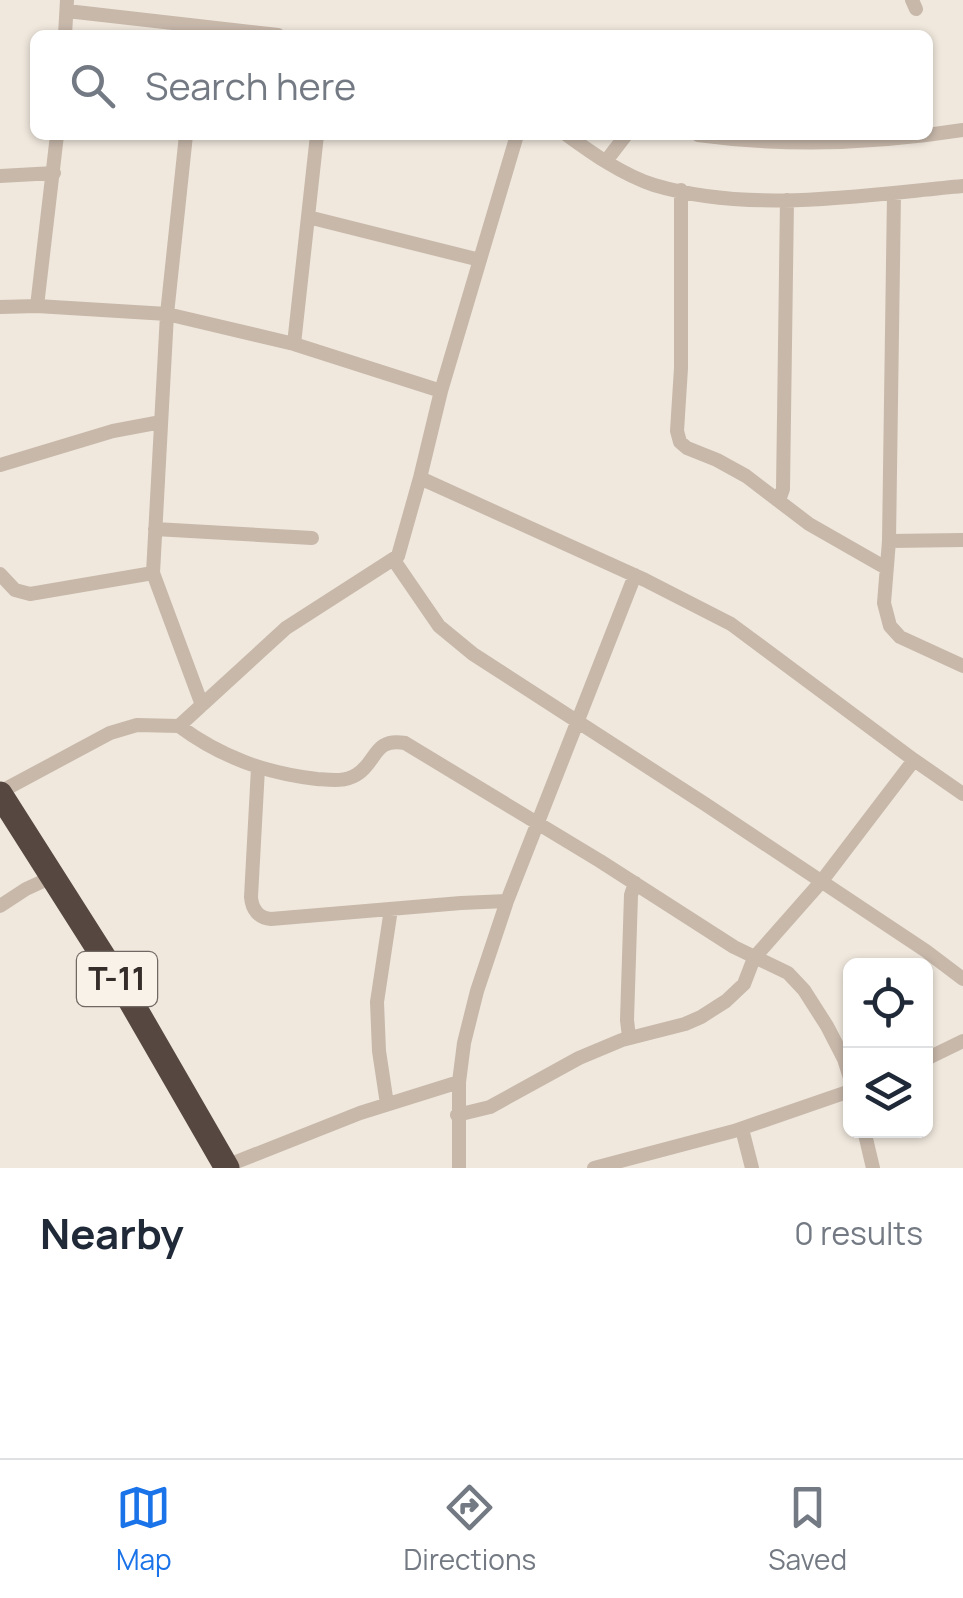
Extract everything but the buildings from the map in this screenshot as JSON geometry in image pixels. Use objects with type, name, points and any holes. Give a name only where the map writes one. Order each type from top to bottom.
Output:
[{"type":"highway","name":"T-11","points":[[0,793],[122,986],[227,1167]]},
{"type":"street","points":[[65,30],[67,5],[196,30]]},
{"type":"street","points":[[933,133],[963,130]]},
{"type":"street","points":[[37,306],[57,140]]},
{"type":"street","points":[[185,140],[167,314],[153,574],[202,705]]},
{"type":"street","points":[[294,344],[316,140]]},
{"type":"street","points":[[178,726],[286,628],[398,556],[441,391],[515,140]]},
{"type":"street","points":[[574,140],[653,185],[739,198],[787,200],[963,186]]},
{"type":"street","points":[[606,161],[622,140]]},
{"type":"street","points":[[754,140],[876,140]]},
{"type":"street","points":[[0,176],[54,173]]},
{"type":"street","points":[[681,190],[678,437],[687,448],[732,468],[836,541],[886,568]]},
{"type":"street","points":[[894,193],[889,541],[884,603],[895,632],[912,644],[963,666]]},
{"type":"street","points":[[779,500],[783,488],[787,200]]},
{"type":"street","points":[[308,217],[480,260]]},
{"type":"street","points":[[0,306],[167,314],[294,344],[441,391]]},
{"type":"street","points":[[0,464],[113,431],[161,422]]},
{"type":"street","points":[[420,478],[635,575],[732,624],[963,794]]},
{"type":"street","points":[[155,529],[312,538]]},
{"type":"street","points":[[889,541],[963,540]]},
{"type":"street","points":[[393,559],[423,606],[447,633],[492,667],[963,979]]},
{"type":"street","points":[[0,574],[15,590],[37,594],[153,574]]},
{"type":"street","points":[[459,1168],[458,1082],[470,1017],[536,822],[635,575]]},
{"type":"street","points":[[0,793],[110,734],[137,725],[178,726],[208,746],[258,768],[305,778],[343,780],[361,772],[380,747],[399,742],[536,822],[734,947],[780,968],[804,990],[843,1060]]},
{"type":"street","points":[[457,1115],[490,1107],[551,1072],[628,1038],[685,1024],[714,1010],[744,984],[754,958],[821,882],[914,760]]},
{"type":"street","points":[[258,768],[251,897],[258,914],[271,919],[507,901]]},
{"type":"street","points":[[0,906],[26,888],[52,877]]},
{"type":"street","points":[[628,1038],[630,895],[635,883]]},
{"type":"street","points":[[387,1104],[377,1002],[391,910]]},
{"type":"street","points":[[933,1056],[963,1041]]},
{"type":"street","points":[[227,1167],[387,1104],[458,1082]]},
{"type":"street","points":[[594,1168],[614,1166],[742,1129],[843,1093]]},
{"type":"street","points":[[742,1129],[752,1168]]},
{"type":"street","points":[[866,1138],[873,1168]]}]
